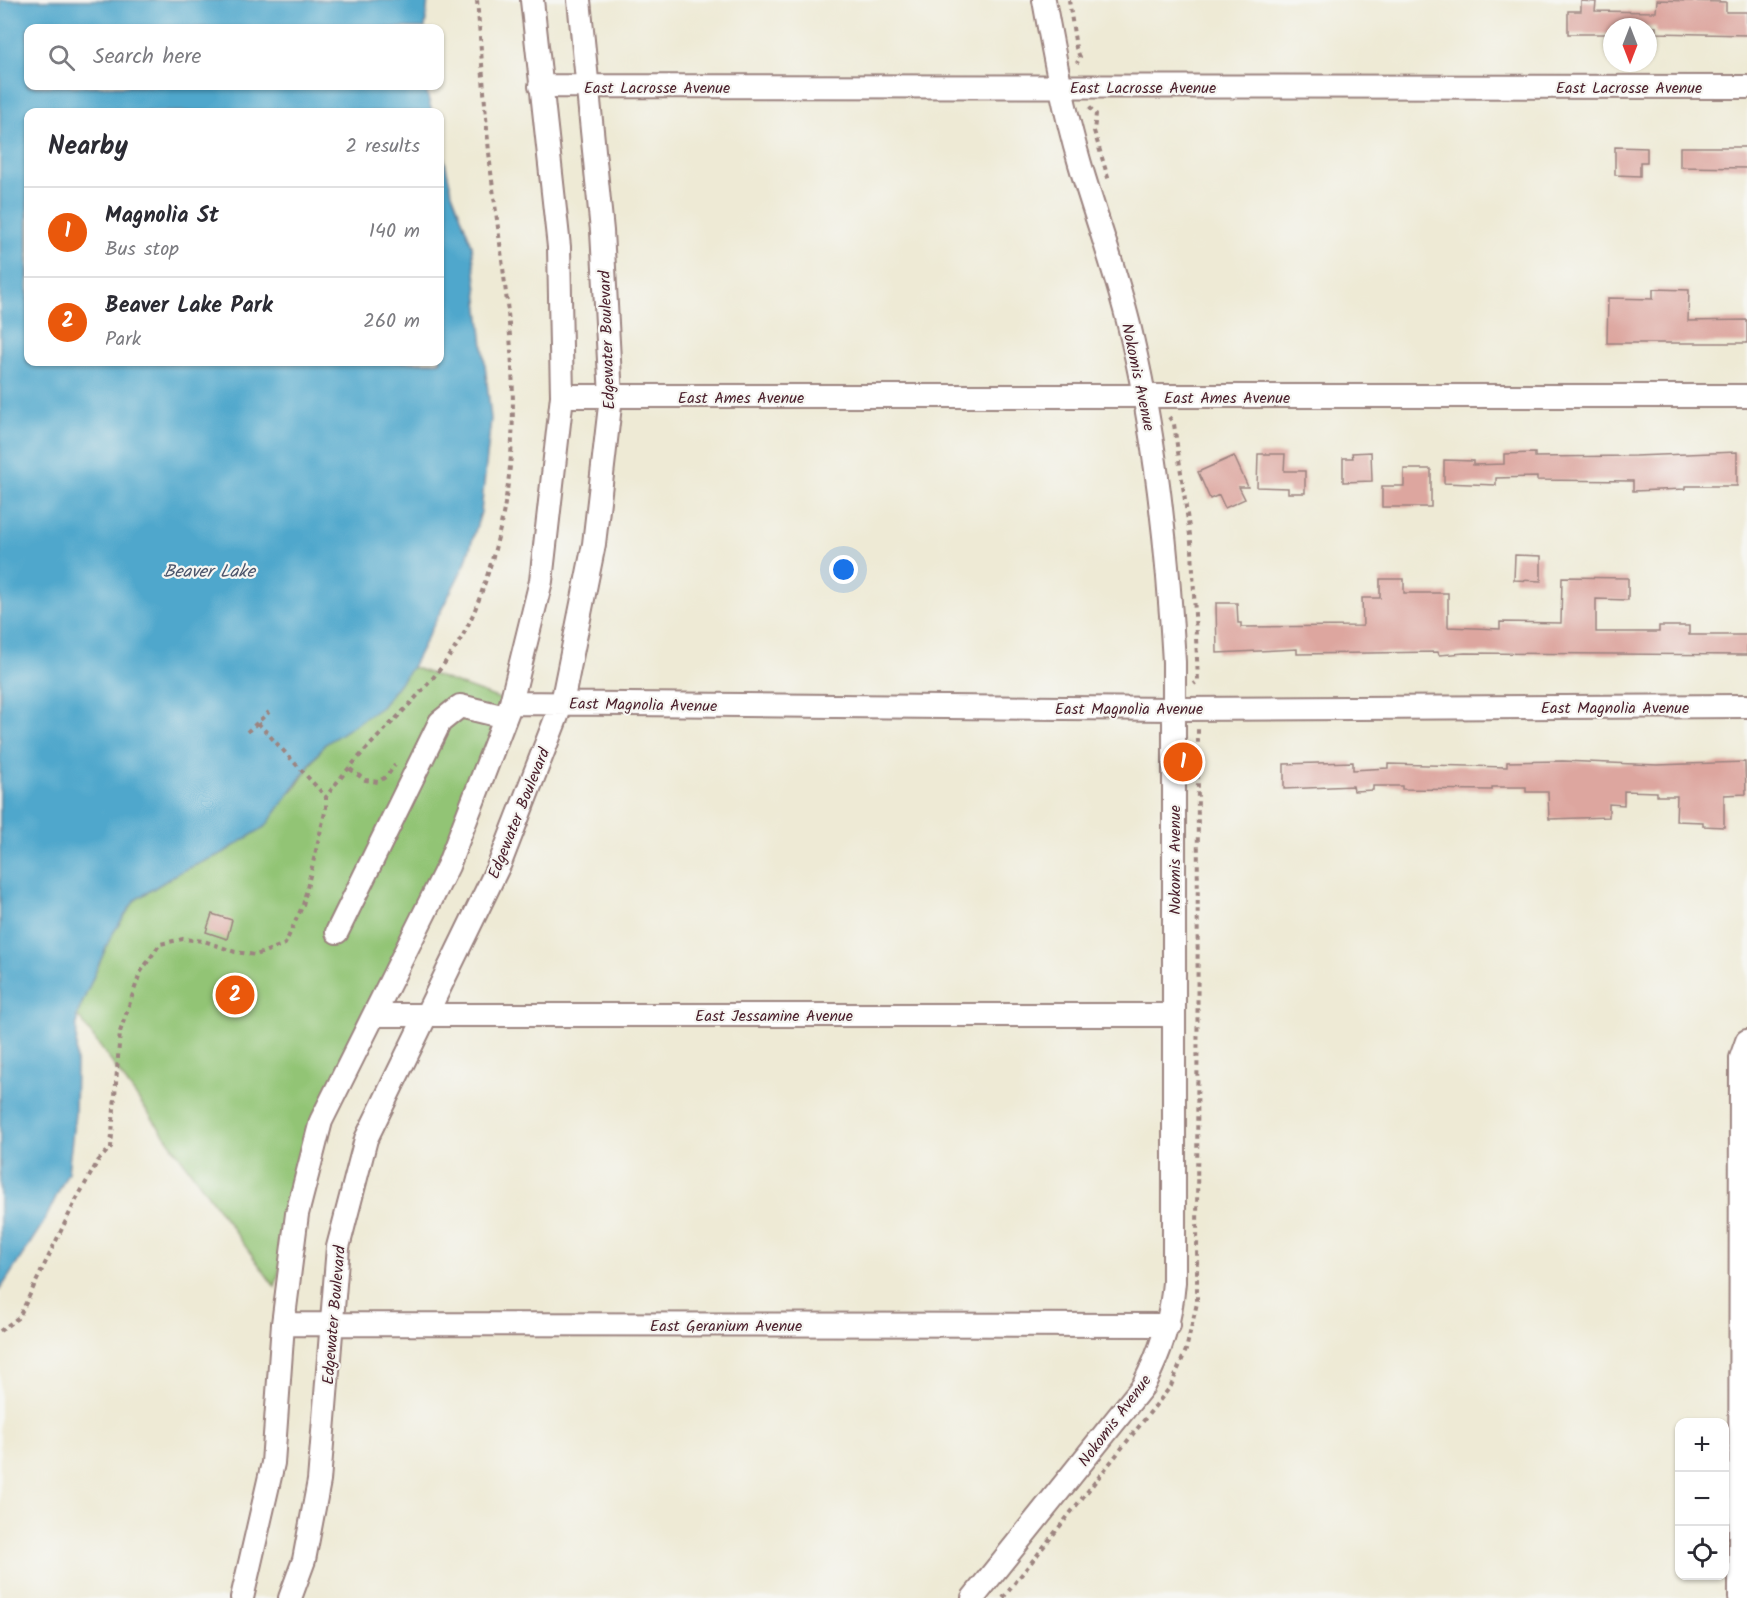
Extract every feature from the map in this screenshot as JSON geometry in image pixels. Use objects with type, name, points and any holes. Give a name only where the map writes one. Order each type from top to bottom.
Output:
[{"type":"street","points":[[242,1598],[273,1463],[283,1324],[297,1214],[321,1121],[448,866],[508,710],[541,581],[562,396],[559,247],[532,0]]},
{"type":"street","name":"Edgewater Boulevard","points":[[290,1598],[303,1560],[319,1481],[338,1247],[366,1139],[424,1015],[500,863],[562,703],[594,544],[611,397],[602,231],[579,0]]},
{"type":"street","name":"Nokomis Avenue","points":[[973,1598],[1143,1386],[1159,1356],[1169,1325],[1174,1282],[1174,709],[1169,567],[1160,485],[1145,397],[1108,250],[1080,165],[1060,87],[1044,0]]},
{"type":"street","name":"East Lacrosse Avenue","points":[[540,86],[1747,87]]},
{"type":"street","name":"East Ames Avenue","points":[[562,396],[1747,396]]},
{"type":"street","name":"East Magnolia Avenue","points":[[423,759],[440,722],[460,706],[508,710],[562,703],[1174,709],[1747,706]]},
{"type":"street","points":[[337,932],[423,759]]},
{"type":"street","name":"East Jessamine Avenue","points":[[375,1015],[1174,1015]]},
{"type":"street","points":[[1740,1598],[1741,1059],[1747,1041]]},
{"type":"street","name":"East Geranium Avenue","points":[[283,1324],[1169,1325]]},
{"type":"path","points":[[0,1331],[19,1317],[75,1202],[98,1161],[111,1147],[120,1032],[140,973],[160,944],[183,939],[204,941],[256,955],[285,944],[303,905],[326,808],[326,797],[440,672],[464,632],[486,580],[503,524],[514,432],[514,373],[489,152],[477,0]]},
{"type":"path","points":[[1069,0],[1076,48],[1080,57],[1076,66]]},
{"type":"path","points":[[1169,416],[1174,423],[1192,549],[1198,681],[1192,686]]},
{"type":"path","points":[[247,732],[269,712]]},
{"type":"path","points":[[258,723],[326,797]]},
{"type":"path","points":[[351,769],[365,780],[378,782],[405,756],[423,759]]},
{"type":"green space","points":[[412,667],[511,703],[321,1121],[275,1287],[77,1015],[111,936],[135,900],[180,872],[223,853],[295,788],[324,745],[381,707]]},
{"type":"water","name":"Beaver Lake","points":[[0,0],[428,0],[425,24],[24,24],[24,90],[426,90],[431,108],[24,108],[24,366],[444,366],[444,158],[452,193],[472,245],[491,419],[481,512],[465,564],[412,667],[381,707],[324,745],[266,826],[223,853],[180,872],[135,900],[111,936],[77,1015],[75,1114],[68,1172],[44,1222],[0,1290]]},
{"type":"building","points":[[1657,0],[1726,2],[1726,12],[1747,12],[1747,35],[1657,33],[1657,18],[1603,18],[1603,34],[1568,34],[1568,11],[1581,11],[1581,1],[1596,2],[1595,11],[1656,12]]},
{"type":"building","points":[[1615,147],[1647,148],[1647,162],[1640,162],[1640,176],[1615,175]]},
{"type":"building","points":[[1680,147],[1747,147],[1747,168],[1680,167]]},
{"type":"building","points":[[1653,289],[1689,290],[1688,321],[1747,320],[1747,343],[1607,343],[1608,298],[1653,299]]},
{"type":"building","points":[[1371,452],[1372,481],[1343,482],[1343,458],[1353,458],[1352,453]]},
{"type":"building","points":[[1737,452],[1737,486],[1685,486],[1685,489],[1633,491],[1633,481],[1537,480],[1537,477],[1496,478],[1496,485],[1444,483],[1444,460],[1473,461],[1473,465],[1504,464],[1504,454],[1535,453],[1535,457]]},
{"type":"building","points":[[1258,454],[1285,454],[1284,471],[1305,471],[1305,493],[1288,493],[1288,488],[1257,487]]},
{"type":"building","points":[[1234,456],[1248,487],[1239,487],[1245,499],[1225,508],[1219,495],[1210,499],[1198,472]]},
{"type":"building","points":[[1404,469],[1431,469],[1431,507],[1382,507],[1382,486],[1404,486]]},
{"type":"building","points":[[1515,555],[1541,556],[1541,581],[1514,580]]},
{"type":"building","points":[[1562,577],[1628,578],[1628,600],[1596,599],[1596,632],[1659,632],[1659,626],[1689,626],[1689,635],[1747,635],[1747,655],[1465,653],[1439,655],[1438,652],[1297,654],[1297,649],[1217,653],[1216,603],[1237,603],[1238,623],[1241,623],[1241,627],[1363,626],[1362,598],[1380,598],[1380,579],[1404,579],[1404,593],[1448,593],[1448,627],[1500,629],[1500,622],[1561,623]]},
{"type":"building","points":[[1563,761],[1657,765],[1745,762],[1746,794],[1724,795],[1724,827],[1703,826],[1703,822],[1676,821],[1677,796],[1657,796],[1657,792],[1624,791],[1624,805],[1609,804],[1609,817],[1549,819],[1548,792],[1526,792],[1526,787],[1492,787],[1492,790],[1402,789],[1402,786],[1373,786],[1373,790],[1354,791],[1353,786],[1284,789],[1284,764],[1353,762],[1353,770],[1388,768],[1388,764],[1507,767],[1507,762]]},
{"type":"building","points":[[212,914],[232,920],[227,939],[206,932]]},
{"type":"place","name":"Magnolia St","points":[[1183,762]]},
{"type":"place","name":"Beaver Lake Park","points":[[235,995]]}]
